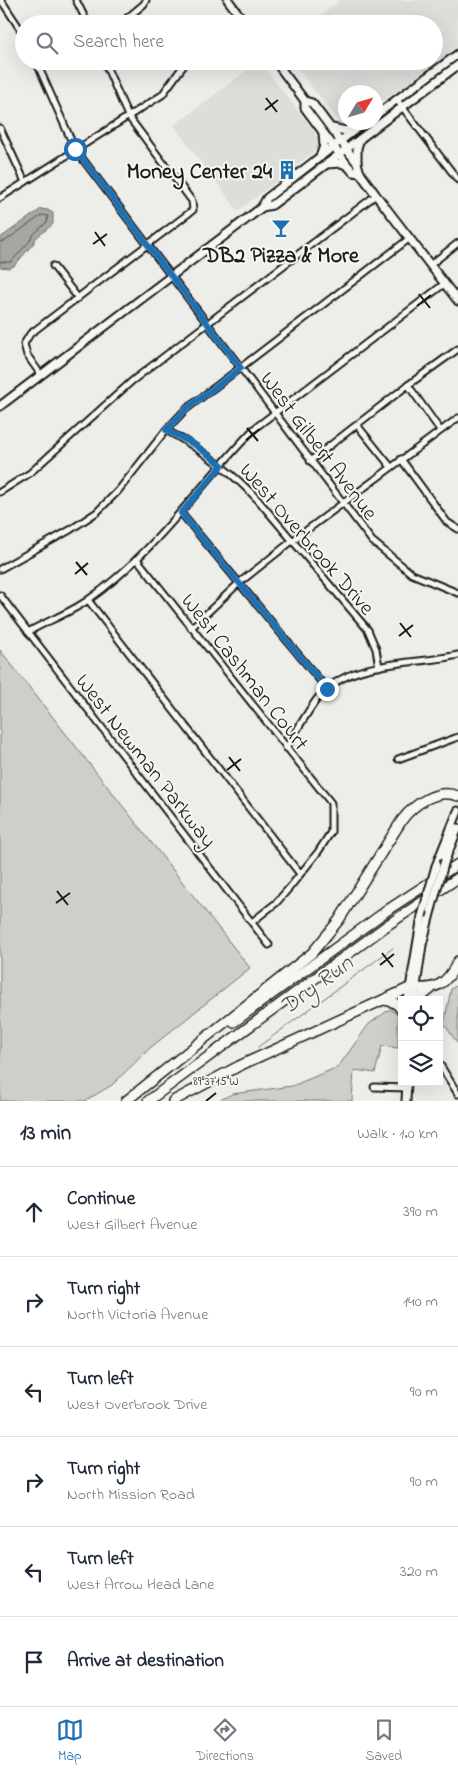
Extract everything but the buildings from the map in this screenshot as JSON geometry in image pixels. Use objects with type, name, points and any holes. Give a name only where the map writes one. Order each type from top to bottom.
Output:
[{"type":"highway","points":[[126,1101],[312,953],[339,920],[406,815],[427,799],[435,796],[455,794]]},
{"type":"highway","points":[[126,1101],[388,909],[458,864]]},
{"type":"highway","points":[[148,1101],[395,919],[458,878]]},
{"type":"highway","points":[[421,996],[447,978],[458,961]]},
{"type":"highway","points":[[174,1101],[240,1066],[384,1000],[412,989],[423,990],[434,987]]},
{"type":"highway","points":[[384,1000],[391,1001],[398,1005]]},
{"type":"main road","points":[[228,0],[238,14]]},
{"type":"main road","points":[[443,66],[455,57]]},
{"type":"main road","points":[[262,207],[272,205],[458,66]]},
{"type":"main road","points":[[282,70],[305,100],[312,103],[358,163]]},
{"type":"main road","points":[[383,109],[437,70]]},
{"type":"main road","points":[[305,100],[305,108],[339,154],[353,172],[360,173]]},
{"type":"main road","points":[[331,128],[338,129]]},
{"type":"main road","points":[[0,406],[262,207],[267,198],[355,130]]},
{"type":"main road","points":[[320,157],[324,146],[322,131]]},
{"type":"main road","points":[[362,136],[356,148],[360,173],[458,301]]},
{"type":"main road","points":[[326,164],[342,163],[350,167]]},
{"type":"main road","points":[[415,996],[412,989],[422,916],[436,866],[458,811]]},
{"type":"main road","points":[[409,996],[445,860],[458,828]]},
{"type":"main road","points":[[405,1101],[406,1086]]},
{"type":"street","points":[[1,0],[15,21]]},
{"type":"street","points":[[76,0],[84,15]]},
{"type":"street","points":[[131,15],[146,0]]},
{"type":"street","points":[[455,57],[458,66]]},
{"type":"street","name":"West Gilbert Avenue","points":[[40,70],[75,149],[372,542],[412,574],[458,593]]},
{"type":"street","points":[[41,375],[27,355],[24,344],[30,334],[193,210],[192,201],[128,116],[108,70]]},
{"type":"street","points":[[0,198],[162,95],[180,70]]},
{"type":"street","points":[[397,100],[458,180]]},
{"type":"street","points":[[0,128],[25,182]]},
{"type":"street","points":[[0,492],[30,473],[132,381],[376,195]]},
{"type":"street","points":[[0,568],[70,530],[97,512],[118,491],[166,430],[185,410],[410,238]]},
{"type":"street","points":[[430,265],[458,243]]},
{"type":"street","points":[[54,266],[78,298]]},
{"type":"street","points":[[28,632],[88,600],[137,559],[181,513],[255,428],[444,284]]},
{"type":"street","points":[[310,460],[458,348]]},
{"type":"street","points":[[408,384],[440,430]]},
{"type":"street","points":[[191,628],[239,582],[458,418]]},
{"type":"street","points":[[358,425],[391,467]]},
{"type":"street","name":"West Overbrook Drive","points":[[166,430],[195,445],[222,465],[258,500],[368,630],[376,649],[379,667]]},
{"type":"street","points":[[401,459],[447,522],[458,529]]},
{"type":"street","points":[[181,513],[327,689]]},
{"type":"street","name":"West Cashman Court","points":[[137,559],[331,803],[331,832],[300,874]]},
{"type":"street","name":"West Newman Parkway","points":[[0,596],[269,945]]},
{"type":"street","points":[[88,600],[300,874],[276,903],[252,922]]},
{"type":"street","points":[[286,748],[318,699],[327,689],[344,676],[379,667],[458,655]]},
{"type":"street","points":[[398,759],[458,737]]},
{"type":"street","points":[[443,1070],[458,1094]]},
{"type":"street","points":[[374,1087],[398,1086]]},
{"type":"shaded area","points":[[339,0],[458,0],[458,46],[443,57],[443,15],[321,15]]},
{"type":"shaded area","points":[[247,70],[266,70],[315,132],[320,143],[317,149],[238,211],[174,126]]},
{"type":"shaded area","points":[[299,70],[426,70],[383,100],[383,85],[338,85],[338,121]]},
{"type":"shaded area","points":[[0,650],[250,968],[150,1048],[112,1085],[85,1101],[0,1101]]},
{"type":"shaded area","points":[[458,985],[458,1044],[444,1024],[451,989]]},
{"type":"shaded area","points":[[390,1009],[398,1015],[398,1048],[382,1046],[375,1073],[354,1070],[352,1101],[218,1101],[232,1094],[292,1086],[338,1067],[369,1024]]},
{"type":"water","points":[[41,209],[53,213],[53,224],[36,238],[14,266],[9,268],[0,267],[0,238]]},
{"type":"waterway","name":"Dry Run","points":[[258,1047],[393,948]]},
{"type":"place","name":"Money Center 24","points":[[287,170]]},
{"type":"place","name":"DB2 Pizza & More","points":[[281,228]]},
{"type":"route","points":[[75,149],[241,368],[185,410],[166,430],[195,445],[222,465],[181,513],[327,689]]}]
